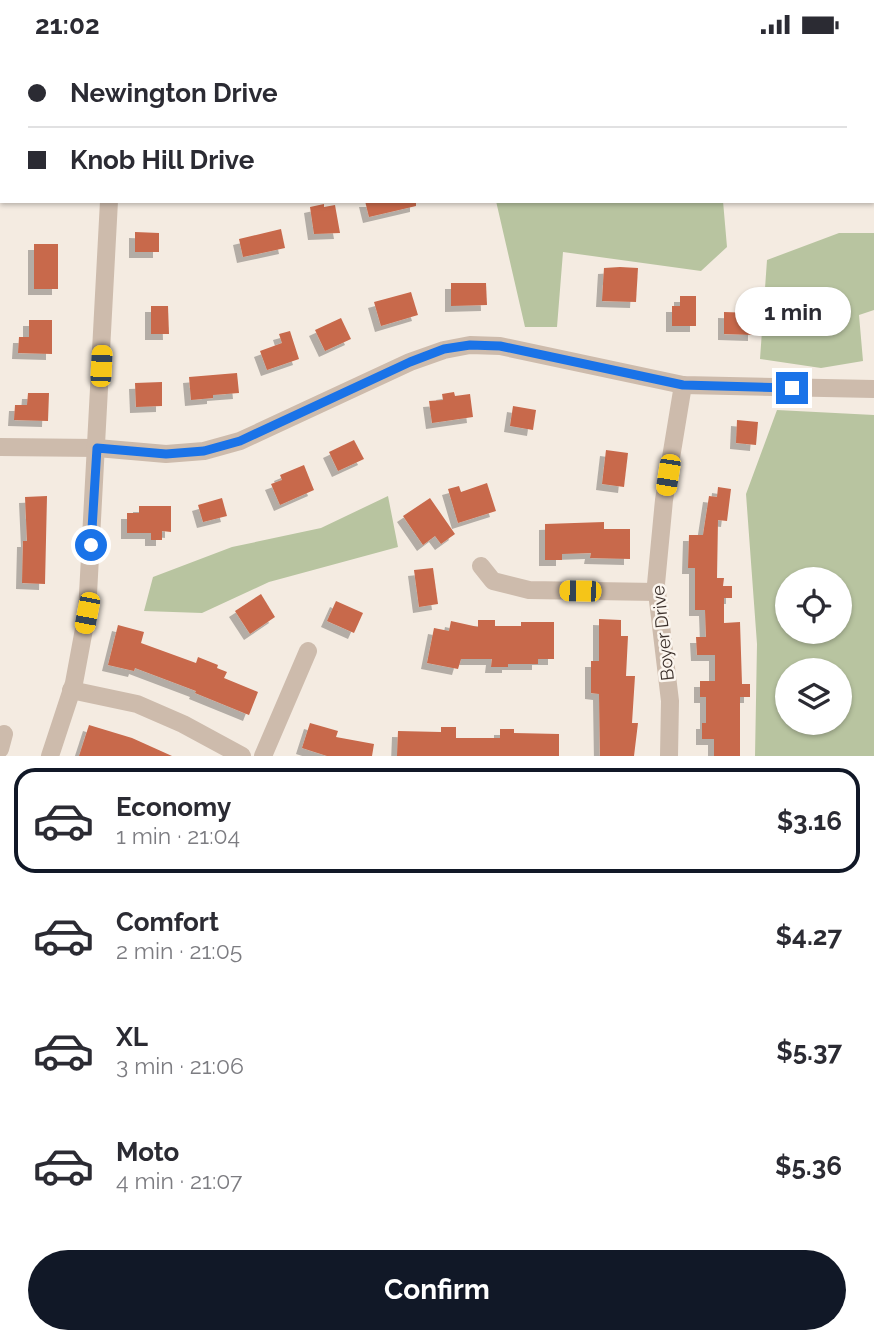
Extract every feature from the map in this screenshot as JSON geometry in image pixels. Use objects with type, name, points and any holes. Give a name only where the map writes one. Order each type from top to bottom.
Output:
[{"type":"street","points":[[50,756],[71,690],[87,613],[109,203]]},
{"type":"street","points":[[0,447],[97,448],[166,454],[204,451],[240,441],[410,362],[444,349],[470,345],[500,346],[683,385],[874,389]]},
{"type":"street","name":"Boyer Drive","points":[[669,756],[670,701],[656,584],[664,500],[683,385]]},
{"type":"street","points":[[481,566],[493,581],[530,590],[657,592]]},
{"type":"street","points":[[263,756],[308,651]]},
{"type":"street","points":[[71,690],[137,704],[183,724],[242,756]]},
{"type":"green space","points":[[496,203],[723,203],[727,247],[701,271],[563,252],[557,327],[525,327]]},
{"type":"green space","points":[[839,233],[874,233],[874,310],[859,315],[863,361],[821,368],[760,359],[767,260]]},
{"type":"green space","points":[[777,410],[874,415],[874,756],[755,756],[757,644],[746,494]]},
{"type":"green space","points":[[388,496],[398,547],[269,582],[202,613],[144,611],[153,577],[232,547],[321,528]]},
{"type":"building","points":[[366,203],[416,203],[416,206],[369,217]]},
{"type":"building","points":[[324,204],[324,207],[335,205],[340,233],[314,234],[310,207]]},
{"type":"building","points":[[281,229],[285,248],[243,257],[239,239]]},
{"type":"building","points":[[135,232],[159,233],[159,252],[135,252]]},
{"type":"building","points":[[34,244],[58,244],[58,289],[34,289]]},
{"type":"building","points":[[604,268],[638,268],[636,302],[602,301]]},
{"type":"building","points":[[451,283],[486,283],[487,305],[451,306]]},
{"type":"building","points":[[411,292],[418,315],[381,326],[374,302]]},
{"type":"building","points":[[680,296],[696,296],[696,326],[672,326],[672,306],[680,306]]},
{"type":"building","points":[[151,306],[168,306],[169,334],[151,334]]},
{"type":"building","points":[[724,312],[754,313],[754,335],[724,334]]},
{"type":"building","points":[[341,318],[351,339],[325,351],[315,330]]},
{"type":"building","points":[[29,320],[52,320],[52,354],[18,353],[19,337],[29,337]]},
{"type":"building","points":[[290,331],[299,359],[267,370],[260,351],[282,343],[279,334]]},
{"type":"building","points":[[237,373],[239,393],[191,400],[189,377]]},
{"type":"building","points":[[162,382],[162,406],[136,407],[135,383]]},
{"type":"building","points":[[454,392],[455,396],[470,394],[473,417],[432,423],[429,401],[443,400],[442,394]]},
{"type":"building","points":[[28,393],[49,393],[48,421],[14,420],[15,405],[27,405]]},
{"type":"building","points":[[513,406],[536,410],[533,430],[510,426]]},
{"type":"building","points":[[737,420],[758,422],[756,445],[736,443]]},
{"type":"building","points":[[354,440],[364,459],[338,471],[329,452]]},
{"type":"building","points":[[606,450],[628,453],[624,487],[602,484]]},
{"type":"building","points":[[304,465],[314,490],[280,505],[271,484],[282,480],[280,475]]},
{"type":"building","points":[[487,483],[496,511],[458,523],[448,489],[459,486],[461,492]]},
{"type":"building","points":[[718,487],[731,489],[727,521],[718,520],[717,578],[724,578],[723,586],[732,586],[732,598],[724,598],[724,623],[740,622],[742,684],[750,684],[750,697],[740,697],[740,756],[714,756],[714,739],[702,739],[702,723],[706,723],[706,697],[700,697],[700,681],[715,681],[715,655],[697,655],[696,637],[706,637],[705,610],[695,610],[695,568],[688,568],[689,535],[703,535],[709,496],[717,497]]},
{"type":"building","points":[[47,496],[45,584],[22,583],[23,541],[27,541],[25,497]]},
{"type":"building","points":[[222,498],[227,516],[203,522],[198,505]]},
{"type":"building","points":[[430,498],[455,534],[441,544],[435,536],[423,545],[403,516]]},
{"type":"building","points":[[139,506],[171,506],[171,532],[162,531],[162,540],[151,540],[151,533],[127,533],[127,513],[139,513]]},
{"type":"building","points":[[604,522],[604,529],[630,529],[630,559],[590,558],[591,553],[562,554],[562,560],[545,560],[545,524]]},
{"type":"building","points":[[433,568],[438,604],[419,607],[414,570]]},
{"type":"building","points":[[261,594],[275,617],[250,634],[235,611]]},
{"type":"building","points":[[336,601],[363,613],[354,633],[327,621]]},
{"type":"building","points":[[599,619],[621,620],[621,636],[628,636],[626,676],[635,676],[632,723],[638,723],[634,756],[600,756],[599,694],[591,693],[591,661],[599,661]]},
{"type":"building","points":[[478,620],[495,620],[495,626],[521,626],[521,622],[554,622],[554,659],[538,659],[538,664],[491,667],[492,659],[461,659],[458,669],[427,663],[434,628],[449,631],[451,621],[478,627]]},
{"type":"building","points":[[118,625],[144,632],[141,643],[196,663],[198,657],[218,665],[217,668],[227,672],[224,678],[258,692],[249,715],[135,668],[134,671],[108,665]]},
{"type":"building","points":[[310,723],[338,731],[336,737],[374,744],[372,756],[327,756],[302,748]]},
{"type":"building","points":[[89,725],[132,738],[172,756],[79,756]]},
{"type":"building","points":[[441,727],[456,727],[456,738],[500,738],[500,729],[514,729],[514,733],[559,734],[559,756],[397,756],[398,731],[441,732]]},
{"type":"route","points":[[91,545],[97,448],[166,454],[204,451],[240,441],[410,362],[444,349],[470,345],[500,346],[683,385],[792,388]]}]
